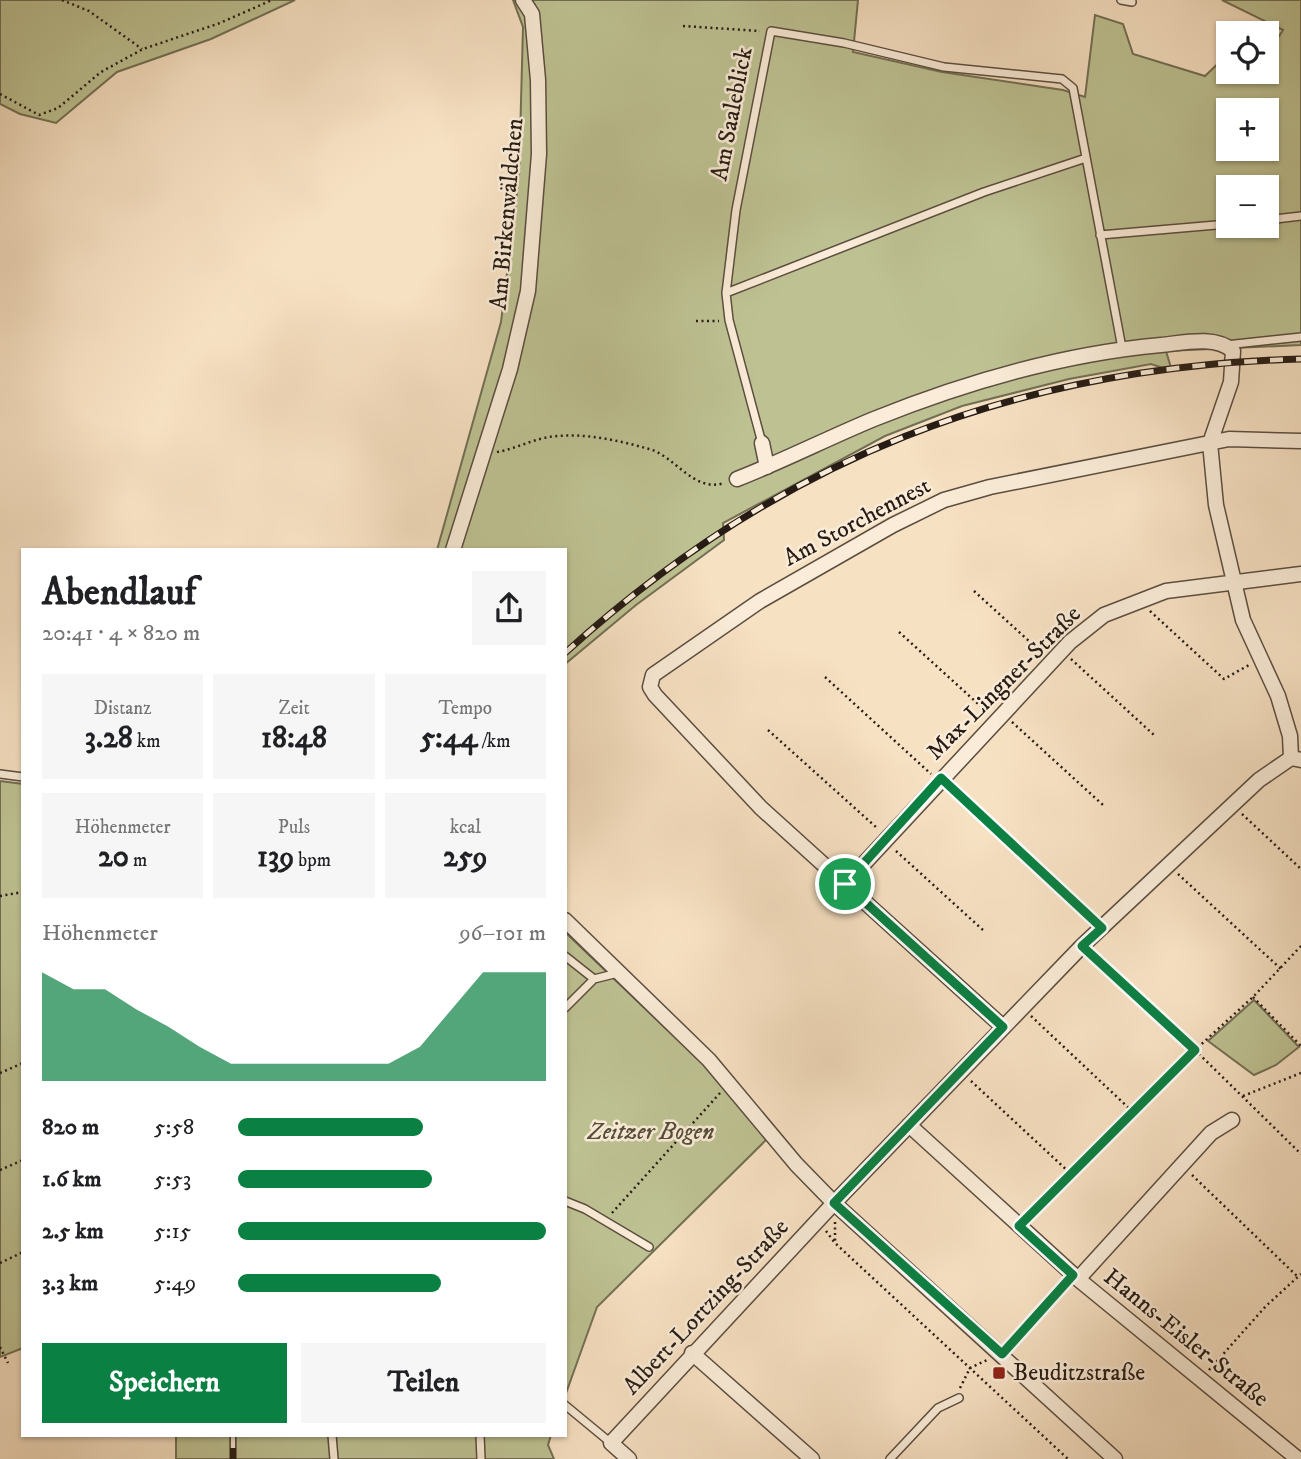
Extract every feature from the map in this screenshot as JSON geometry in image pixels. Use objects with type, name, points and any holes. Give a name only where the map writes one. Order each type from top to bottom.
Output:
[{"type":"street","points":[[523,0],[533,7]]},
{"type":"street","name":"Am Birkenwäldchen","points":[[454,548],[510,369],[528,291],[539,154],[533,7]]},
{"type":"street","points":[[737,479],[872,420],[960,387],[1068,357],[1122,348],[1189,342],[1226,345],[1233,351],[1233,370],[1210,443],[1216,505],[1243,620],[1282,709],[1296,759],[1259,780],[1082,946],[834,1203]]},
{"type":"street","name":"Am Storchennest","points":[[845,884],[761,808],[687,732],[649,687],[653,675],[760,601],[893,525],[944,500],[990,487],[1229,439],[1301,441]]},
{"type":"street","points":[[762,443],[767,467]]},
{"type":"street","name":"Max-Lingner-Straße","points":[[845,884],[1056,656],[1104,615],[1166,591],[1301,574]]},
{"type":"street","points":[[845,884],[1003,1027]]},
{"type":"street","points":[[567,922],[729,1083],[796,1164],[834,1203],[1115,1459]]},
{"type":"street","name":"Hanns-Eisler-Straße","points":[[1076,1277],[1212,1133],[1232,1120]]},
{"type":"street","name":"Hanns-Eisler-Straße","points":[[909,1125],[1076,1277],[1298,1459]]},
{"type":"street","name":"Albert-Lortzing-Straße","points":[[611,1443],[834,1203]]},
{"type":"street","points":[[692,1353],[812,1459]]},
{"type":"street","points":[[611,1443],[629,1459]]},
{"type":"lane","points":[[1121,0],[1132,2]]},
{"type":"lane","name":"Am Saaleblick","points":[[762,443],[729,320],[726,293],[736,210],[771,31],[844,43],[944,67],[1062,79],[1073,88],[1122,348]]},
{"type":"lane","points":[[726,293],[984,192],[1086,159]]},
{"type":"lane","points":[[1279,219],[1301,216]]},
{"type":"lane","points":[[1100,235],[1216,225]]},
{"type":"lane","points":[[1226,345],[1301,337]]},
{"type":"lane","points":[[0,774],[21,778]]},
{"type":"lane","points":[[567,958],[594,979]]},
{"type":"lane","points":[[567,1006],[594,979],[620,973]]},
{"type":"lane","points":[[567,1202],[649,1247]]},
{"type":"lane","points":[[890,1459],[938,1408],[959,1398]]},
{"type":"lane","points":[[567,1407],[611,1443]]},
{"type":"lane","points":[[332,1437],[334,1459]]},
{"type":"lane","points":[[480,1437],[481,1459]]},
{"type":"path","points":[[62,0],[89,11],[143,49]]},
{"type":"path","points":[[0,94],[39,115],[58,108],[101,72],[143,49],[220,23],[272,0]]},
{"type":"path","points":[[683,26],[771,31]]},
{"type":"path","points":[[696,321],[729,320]]},
{"type":"path","points":[[484,453],[514,449],[547,437],[596,437],[654,450],[691,478],[716,486],[737,479]]},
{"type":"path","points":[[974,592],[1154,734]]},
{"type":"path","points":[[1139,601],[1224,679],[1261,658]]},
{"type":"path","points":[[899,632],[1102,805]]},
{"type":"path","points":[[825,677],[1102,928]]},
{"type":"path","points":[[768,730],[984,931]]},
{"type":"path","points":[[1233,805],[1301,870]]},
{"type":"path","points":[[1169,865],[1281,969]]},
{"type":"path","points":[[0,896],[21,891]]},
{"type":"path","points":[[1082,946],[1195,1050],[1301,1154]]},
{"type":"path","points":[[1019,1226],[1195,1050],[1254,998],[1301,946]]},
{"type":"path","points":[[1254,998],[1301,1046]]},
{"type":"path","points":[[1022,1008],[1133,1112]]},
{"type":"path","points":[[0,1073],[21,1064]]},
{"type":"path","points":[[961,1071],[1071,1174]]},
{"type":"path","points":[[1243,1096],[1301,1073]]},
{"type":"path","points":[[605,1221],[729,1083]]},
{"type":"path","points":[[0,1170],[21,1161]]},
{"type":"path","points":[[1181,1165],[1299,1275],[1266,1306],[1201,1379]]},
{"type":"path","points":[[835,1243],[1068,1459]]},
{"type":"path","points":[[0,1263],[21,1253]]},
{"type":"path","points":[[959,1398],[961,1382],[970,1368],[1002,1354],[1076,1277]]},
{"type":"path","points":[[0,1347],[8,1363]]},
{"type":"green space","points":[[0,0],[295,0],[211,39],[117,72],[56,123],[20,114],[0,104]]},
{"type":"green space","points":[[513,0],[858,0],[853,52],[942,72],[1063,90],[1085,97],[1095,15],[1123,24],[1133,54],[1205,76],[1216,65],[1216,84],[1279,84],[1279,36],[1283,30],[1279,28],[1279,21],[1265,21],[1222,0],[1301,0],[1301,345],[1166,351],[1172,371],[1151,364],[1069,379],[962,406],[885,436],[723,523],[724,540],[636,605],[567,662],[567,548],[438,548],[501,322],[519,177],[523,27]]},
{"type":"green space","points":[[0,781],[21,784],[21,1349],[0,1357]]},
{"type":"green space","name":"Zeitzer Bogen","points":[[567,934],[726,1086],[766,1140],[597,1307],[567,1390]]},
{"type":"green space","points":[[1254,1000],[1299,1047],[1276,1065],[1254,1075],[1208,1041]]},
{"type":"green space","points":[[176,1437],[550,1437],[548,1445],[554,1459],[176,1459]]},
{"type":"railway","points":[[567,651],[646,585],[730,526],[816,477],[905,436],[998,404],[1095,381],[1195,366],[1301,359]]},
{"type":"railway","points":[[233,1437],[233,1459]]},
{"type":"place","name":"Beuditzstraße","points":[[999,1373]]},
{"type":"route","points":[[941,778],[1102,928],[1082,946],[1195,1050],[1019,1226],[1073,1275],[1002,1354],[834,1203],[1003,1027],[845,884],[941,778]]}]
